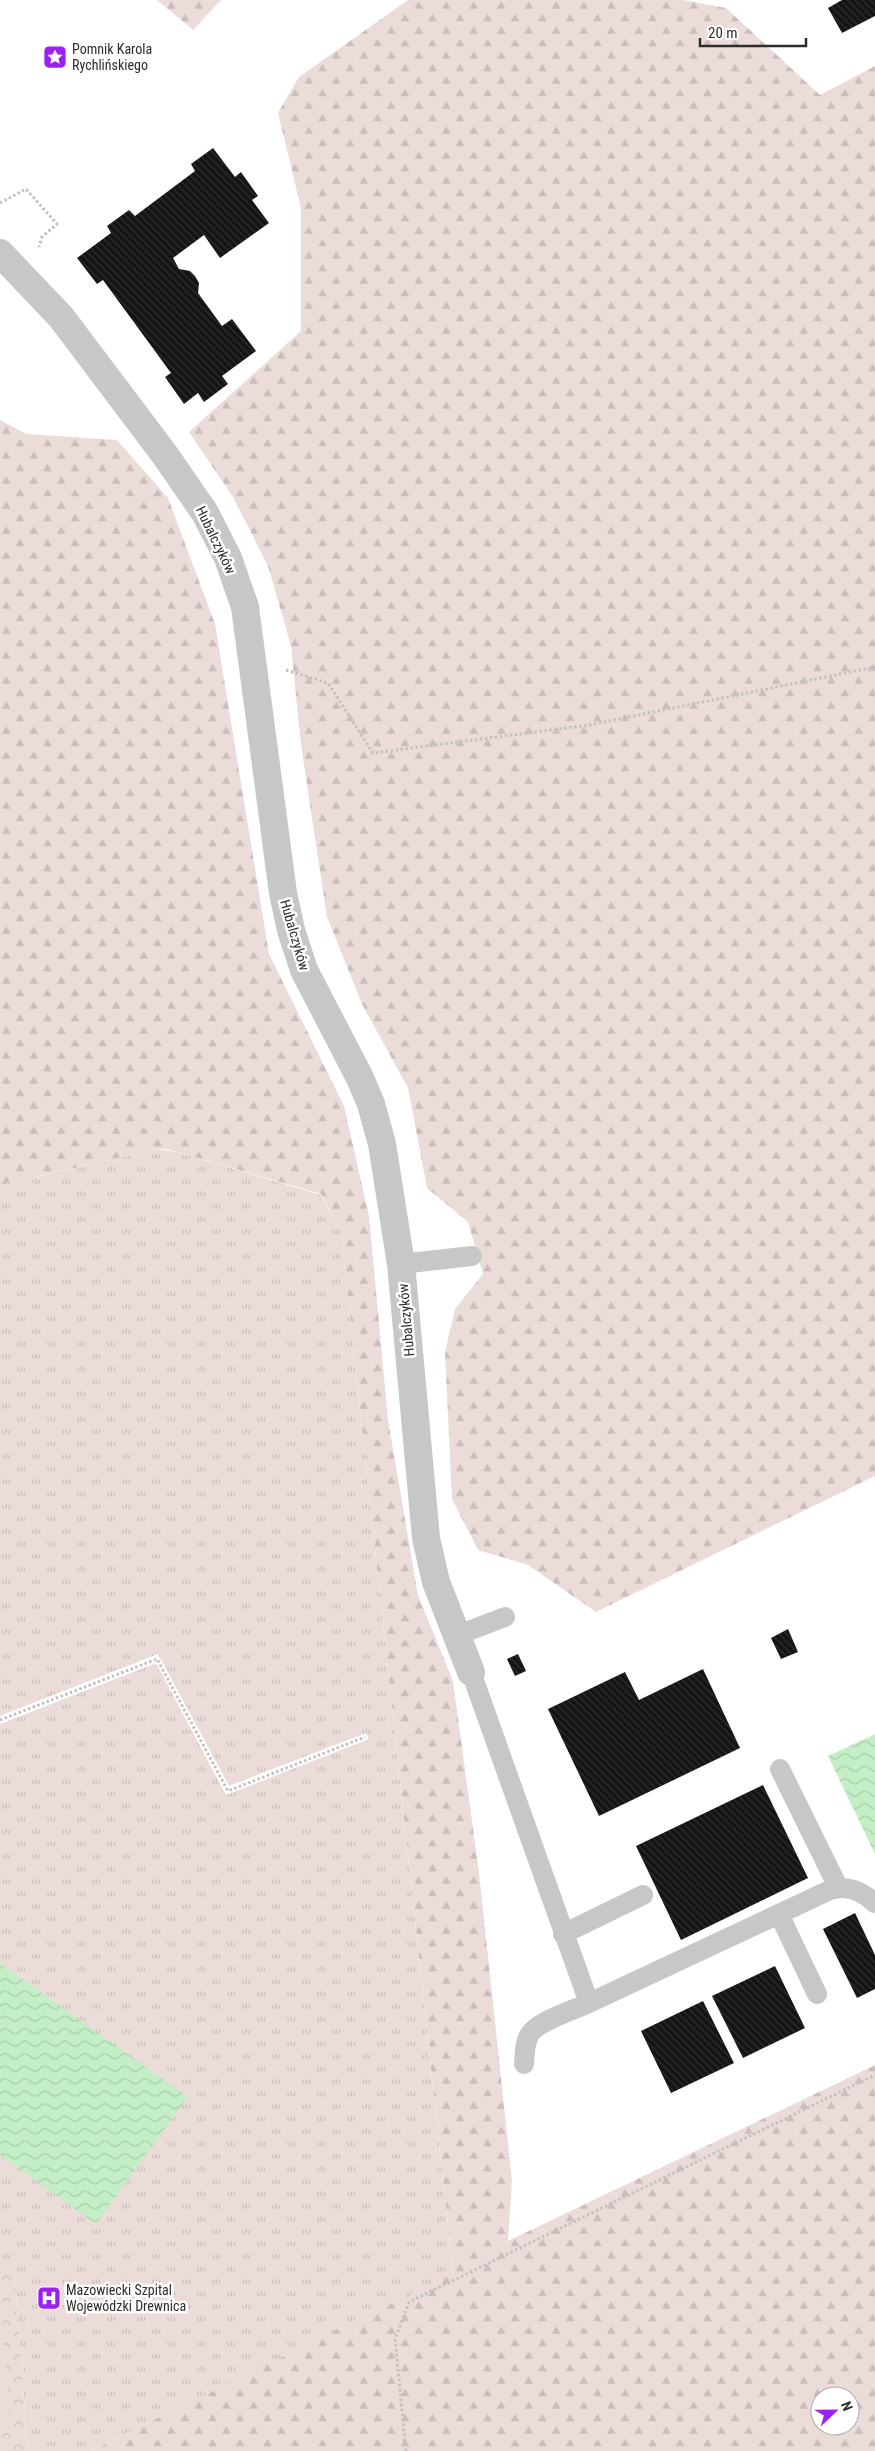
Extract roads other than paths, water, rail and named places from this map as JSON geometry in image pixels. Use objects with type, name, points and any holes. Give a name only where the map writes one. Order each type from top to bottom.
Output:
[{"type":"street","name":"Hubalczyków","points":[[0,252],[61,317],[165,455],[205,513],[228,558],[245,607],[283,893],[291,930],[304,970],[371,1104],[389,1179],[401,1264],[426,1538],[436,1582],[471,1672]]},
{"type":"lane","points":[[401,1264],[472,1256]]},
{"type":"lane","points":[[458,1635],[505,1617]]},
{"type":"lane","points":[[471,1672],[589,2003]]},
{"type":"lane","points":[[780,1768],[838,1888]]},
{"type":"lane","points":[[524,2064],[525,2045],[531,2032],[540,2025],[779,1914],[838,1888],[849,1888],[865,1895],[875,1904]]},
{"type":"lane","points":[[563,1934],[644,1895]]},
{"type":"lane","points":[[779,1914],[817,1994]]},
{"type":"water","points":[[875,1734],[875,1854],[828,1756]]},
{"type":"water","points":[[0,1963],[188,2097],[96,2224],[0,2155]]},
{"type":"place","name":"Pomnik Karola Rychlińskiego","points":[[55,57]]},
{"type":"place","name":"Mazowiecki Szpital Wojewódzki Drewnica","points":[[49,2298]]}]
